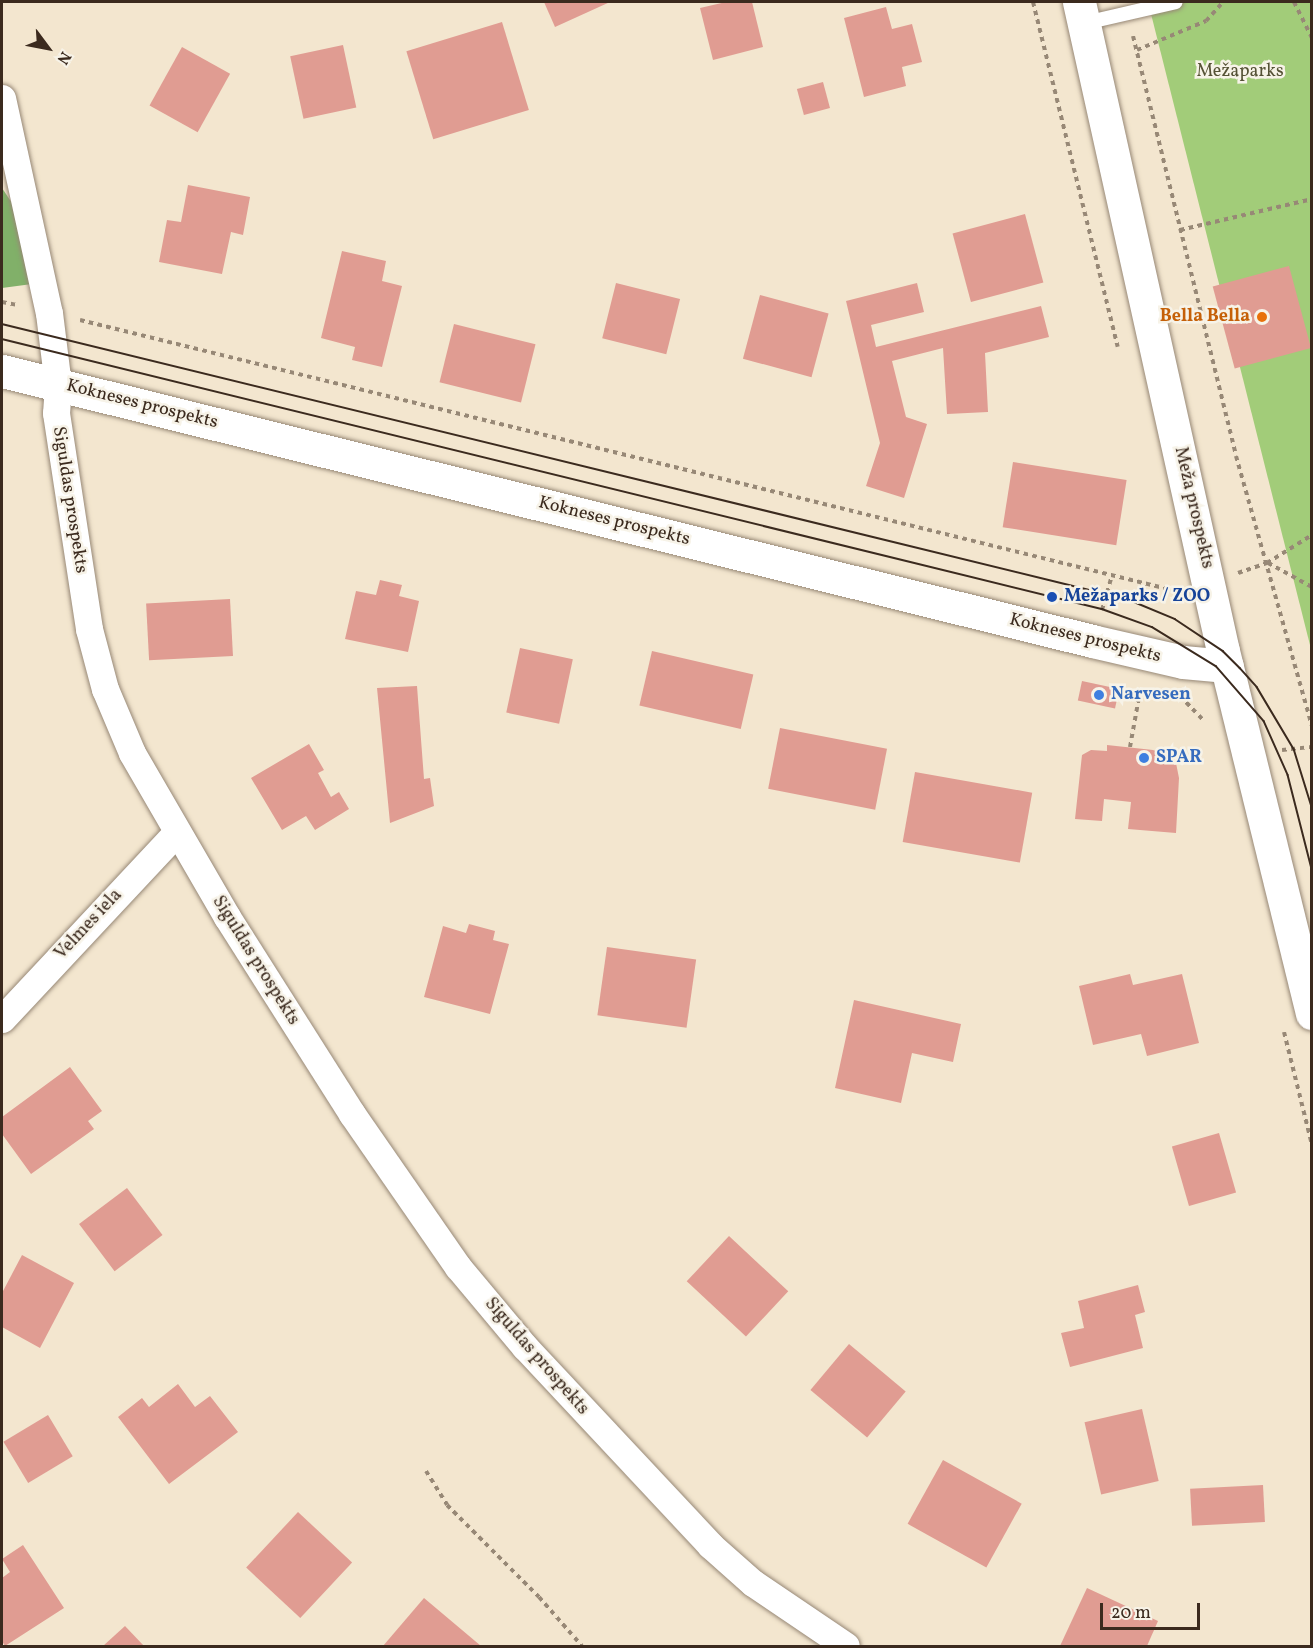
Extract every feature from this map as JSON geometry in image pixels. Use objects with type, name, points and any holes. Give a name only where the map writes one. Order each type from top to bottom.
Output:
[{"type":"street","name":"Meža prospekts","points":[[1082,12],[1227,666],[1311,1014]]},
{"type":"street","name":"Siguldas prospekts","points":[[2,98],[49,313],[58,385],[56,413],[89,629],[105,689],[132,753],[177,832],[352,1114],[465,1276],[525,1347],[710,1545],[753,1583],[846,1647]]},
{"type":"street","name":"Kokneses prospekts","points":[[2,371],[1102,643],[1183,662],[1227,666]]},
{"type":"street","name":"Velmes iela","points":[[2,1018],[177,832]]},
{"type":"lane","points":[[1082,12],[1126,14],[1176,2]]},
{"type":"path","points":[[1033,2],[1119,348]]},
{"type":"path","points":[[1137,50],[1206,21],[1223,2]]},
{"type":"path","points":[[1294,2],[1311,38]]},
{"type":"path","points":[[1126,14],[1137,50],[1236,456],[1311,726]]},
{"type":"path","points":[[1180,230],[1311,199]]},
{"type":"path","points":[[2,302],[1179,591],[1267,563],[1311,535]]},
{"type":"path","points":[[1267,563],[1311,587]]},
{"type":"path","points":[[1176,580],[1179,591]]},
{"type":"path","points":[[1130,747],[1142,680],[1151,683]]},
{"type":"path","points":[[1175,693],[1204,719],[1208,728]]},
{"type":"path","points":[[426,1471],[447,1505],[539,1597],[582,1647]]},
{"type":"green space","name":"Mežaparks","points":[[1148,2],[1311,2],[1311,649]]},
{"type":"green space","points":[[2,188],[12,203],[32,284],[2,288]]},
{"type":"building","points":[[544,2],[610,2],[555,27]]},
{"type":"building","points":[[726,2],[752,2],[763,47],[713,60],[700,8]]},
{"type":"building","points":[[886,7],[892,29],[912,24],[922,62],[902,67],[906,86],[864,97],[844,18]]},
{"type":"building","points":[[502,22],[529,110],[433,139],[406,51]]},
{"type":"building","points":[[343,45],[356,108],[303,119],[290,56]]},
{"type":"building","points":[[182,47],[230,74],[198,132],[150,106]]},
{"type":"building","points":[[823,82],[830,108],[804,115],[797,89]]},
{"type":"building","points":[[188,185],[250,197],[243,235],[231,232],[222,274],[159,262],[167,220],[181,222]]},
{"type":"building","points":[[1025,214],[1043,283],[971,302],[953,233]]},
{"type":"building","points":[[342,251],[386,261],[382,281],[402,286],[382,367],[352,360],[355,347],[321,338]]},
{"type":"building","name":"Bella Bella","points":[[1289,266],[1311,348],[1235,369],[1213,286]]},
{"type":"building","points":[[616,283],[680,299],[666,354],[602,338]]},
{"type":"building","points":[[917,283],[924,312],[871,325],[876,347],[1041,306],[1049,337],[985,353],[988,412],[947,414],[943,348],[892,361],[906,417],[927,424],[904,498],[866,486],[880,443],[846,301]]},
{"type":"building","points":[[760,295],[829,313],[811,377],[743,359]]},
{"type":"building","points":[[454,324],[536,344],[521,403],[439,382]]},
{"type":"building","points":[[1013,462],[1127,480],[1116,545],[1003,527]]},
{"type":"building","points":[[380,580],[402,585],[399,596],[419,601],[408,652],[345,639],[356,591],[376,595]]},
{"type":"building","points":[[230,599],[233,656],[149,660],[146,603]]},
{"type":"building","points":[[520,648],[573,659],[559,724],[506,713]]},
{"type":"building","points":[[652,651],[753,674],[741,729],[639,706]]},
{"type":"building","name":"Narvesen","points":[[1082,681],[1119,689],[1115,708],[1078,701]]},
{"type":"building","points":[[417,686],[424,779],[430,778],[434,806],[390,823],[377,688]]},
{"type":"building","points":[[780,728],[887,749],[875,810],[768,789]]},
{"type":"building","points":[[309,744],[324,770],[318,773],[331,797],[339,792],[349,809],[315,830],[306,816],[282,830],[251,778]]},
{"type":"building","points":[[1107,745],[1153,750],[1175,758],[1179,778],[1176,833],[1128,829],[1131,802],[1104,799],[1102,821],[1075,819],[1082,755],[1091,750],[1107,751]]},
{"type":"building","points":[[915,772],[1032,793],[1020,863],[903,842]]},
{"type":"building","points":[[469,924],[495,931],[493,940],[509,944],[490,1014],[424,997],[443,926],[466,933]]},
{"type":"building","points":[[607,947],[696,960],[687,1028],[597,1015]]},
{"type":"building","points":[[1130,974],[1133,985],[1182,974],[1199,1043],[1147,1056],[1141,1034],[1093,1045],[1079,986]]},
{"type":"building","points":[[854,1000],[961,1024],[953,1062],[912,1053],[901,1103],[835,1088]]},
{"type":"building","points":[[70,1067],[102,1111],[88,1121],[94,1129],[31,1174],[2,1134],[2,1117]]},
{"type":"building","points":[[1219,1133],[1236,1193],[1189,1206],[1172,1147]]},
{"type":"building","points":[[127,1188],[163,1235],[115,1271],[79,1224]]},
{"type":"building","points":[[729,1236],[788,1291],[746,1337],[687,1281]]},
{"type":"building","points":[[22,1255],[74,1283],[40,1348],[2,1327],[2,1293]]},
{"type":"building","points":[[1138,1285],[1145,1312],[1135,1315],[1143,1348],[1070,1367],[1061,1333],[1084,1328],[1078,1301]]},
{"type":"building","points":[[849,1344],[906,1392],[867,1438],[810,1390]]},
{"type":"building","points":[[178,1384],[195,1407],[210,1396],[238,1432],[169,1484],[118,1417],[142,1398],[149,1407]]},
{"type":"building","points":[[1142,1409],[1159,1481],[1101,1494],[1085,1422]]},
{"type":"building","points":[[48,1415],[73,1456],[28,1483],[3,1442]]},
{"type":"building","points":[[943,1460],[1022,1504],[986,1567],[908,1524]]},
{"type":"building","points":[[1263,1485],[1265,1522],[1192,1526],[1190,1489]]},
{"type":"building","points":[[298,1512],[352,1562],[300,1618],[246,1568]]},
{"type":"building","points":[[23,1545],[64,1608],[5,1646],[2,1641],[2,1578],[10,1572],[2,1559]]},
{"type":"building","points":[[1087,1588],[1158,1621],[1147,1646],[1060,1646]]},
{"type":"building","points":[[424,1598],[481,1646],[383,1646]]},
{"type":"building","points":[[125,1626],[144,1646],[103,1646]]},
{"type":"tram line","points":[[2,324],[1127,599],[1175,619],[1223,651],[1257,687],[1294,749],[1312,807]]},
{"type":"tram line","points":[[2,339],[1102,609],[1152,627],[1216,666],[1264,721],[1288,775],[1312,869]]},
{"type":"place","name":"Bella Bella","points":[[1262,317]]},
{"type":"place","name":"Mežaparks / ZOO","points":[[1052,597]]},
{"type":"place","name":"Narvesen","points":[[1099,695]]},
{"type":"place","name":"SPAR","points":[[1144,758]]}]
